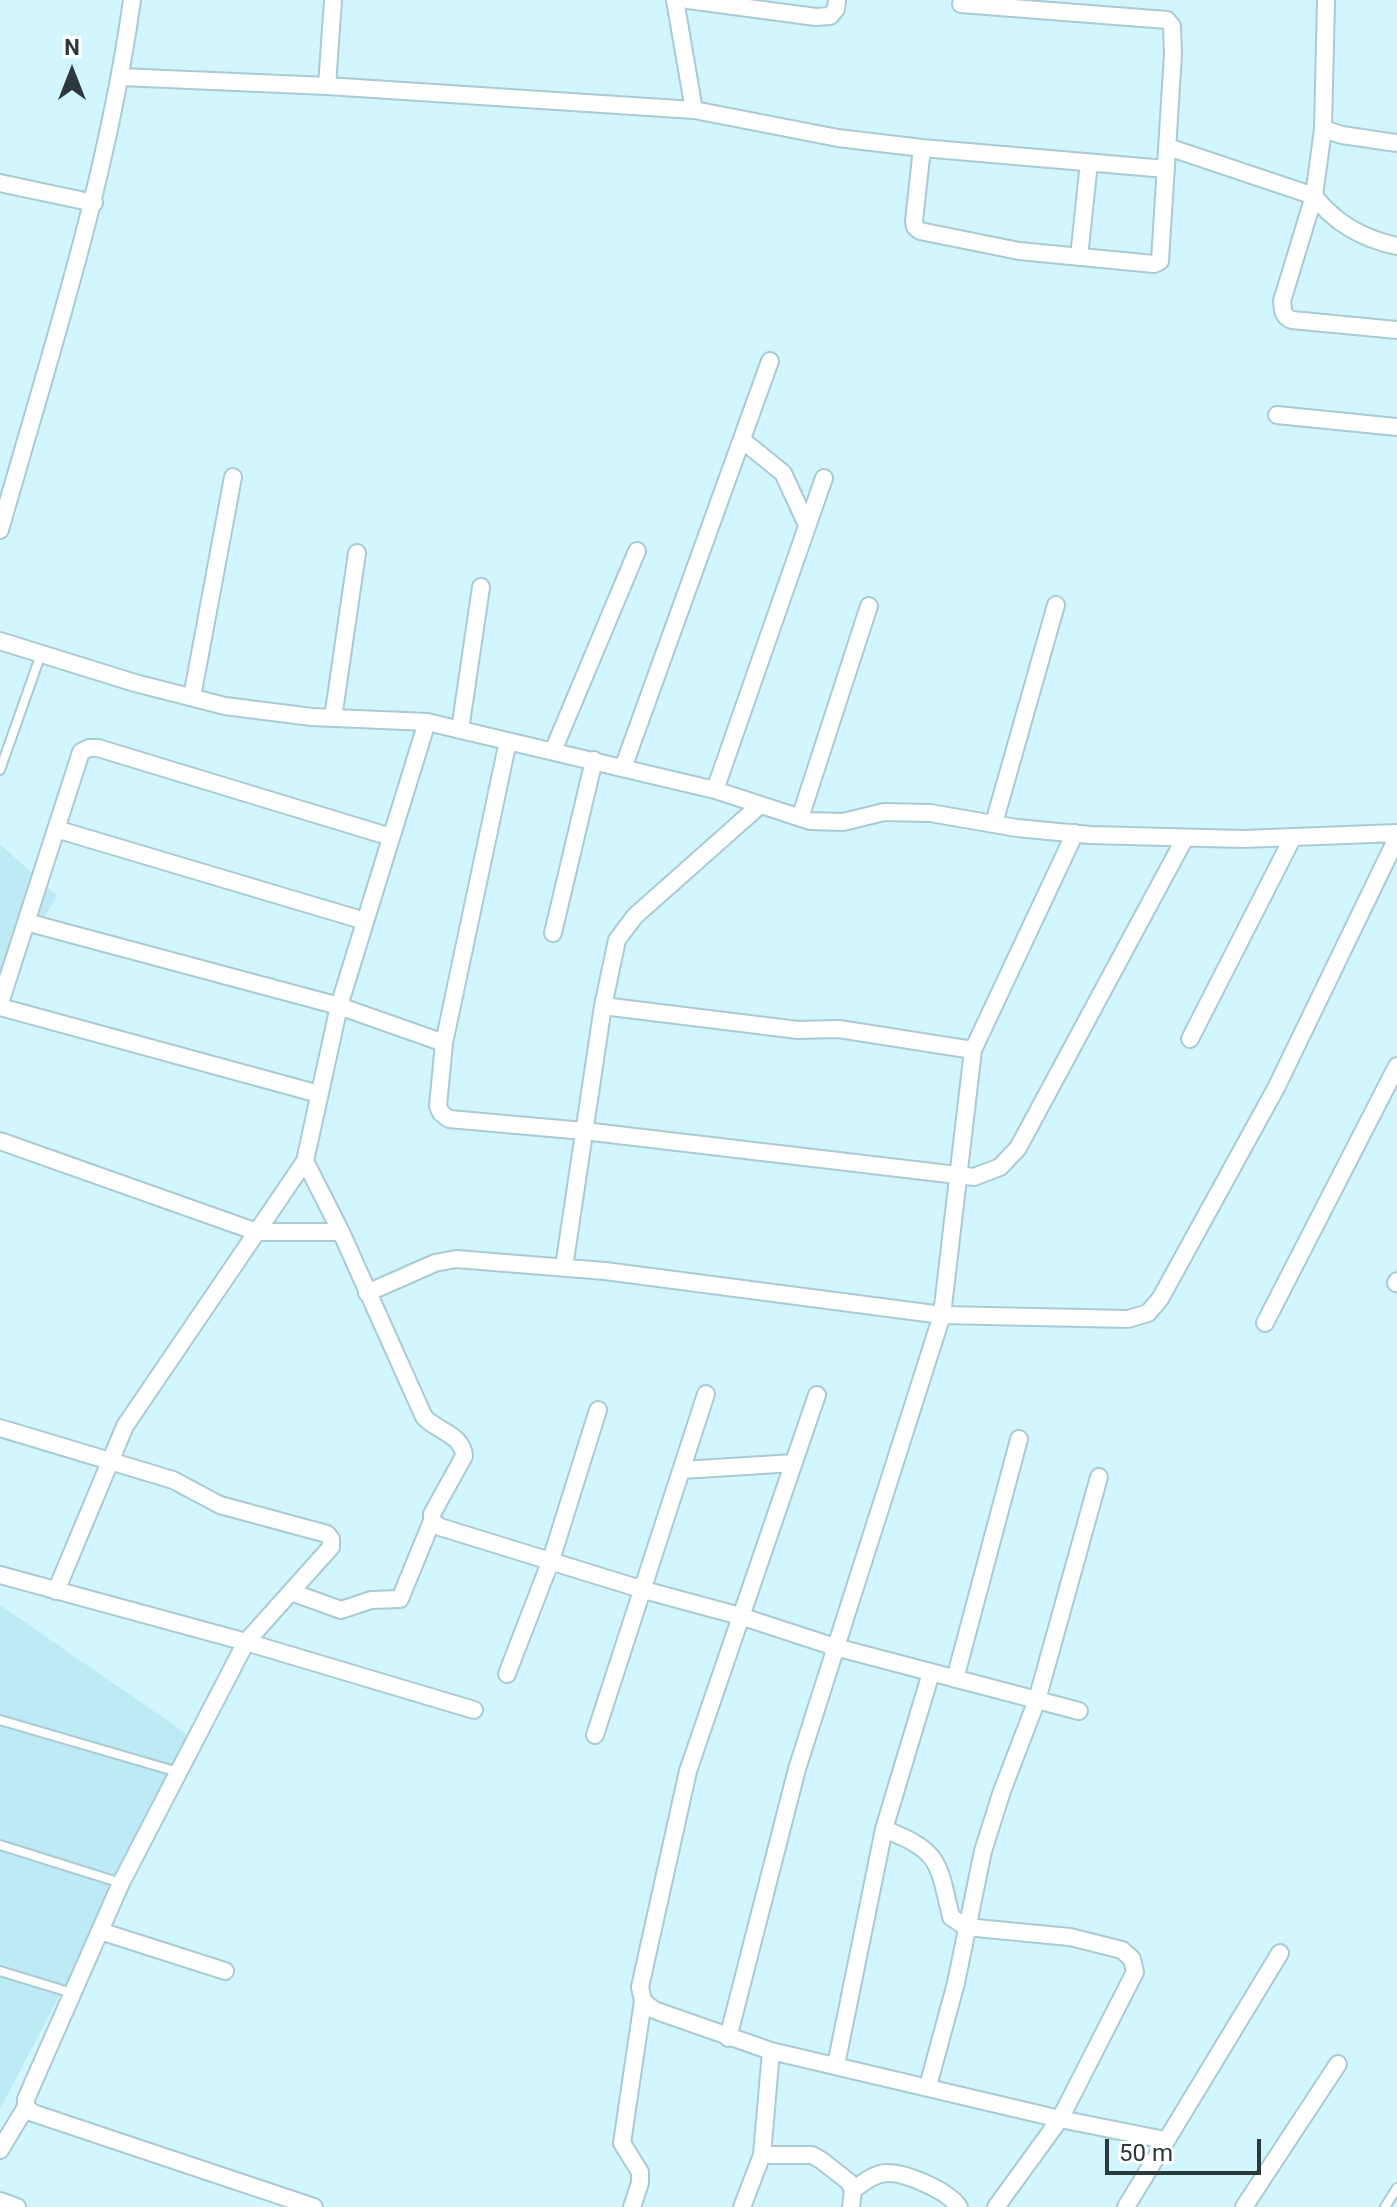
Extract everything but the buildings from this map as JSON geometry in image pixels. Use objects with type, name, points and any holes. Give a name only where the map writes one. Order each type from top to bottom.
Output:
[{"type":"street","points":[[0,530],[94,203],[121,77],[132,0]]},
{"type":"street","points":[[327,86],[333,0]]},
{"type":"street","points":[[675,0],[694,110]]},
{"type":"street","points":[[688,0],[724,2],[816,17],[830,16],[836,9],[837,0]]},
{"type":"street","points":[[1326,0],[1323,129],[1314,196],[1282,301],[1283,313],[1292,320],[1397,330]]},
{"type":"street","points":[[922,148],[914,221],[920,231],[1019,251],[1154,264],[1160,261],[1173,54],[1172,26],[1167,20],[1107,7],[961,4]]},
{"type":"street","points":[[121,77],[327,86],[694,110],[838,138],[1166,169]]},
{"type":"street","points":[[1323,129],[1397,143]]},
{"type":"street","points":[[1168,147],[1314,196],[1326,211],[1346,227],[1373,240],[1397,246]]},
{"type":"street","points":[[1079,257],[1089,162]]},
{"type":"street","points":[[0,184],[94,203]]},
{"type":"street","points":[[623,768],[770,361]]},
{"type":"street","points":[[1277,415],[1397,427]]},
{"type":"street","points":[[742,440],[783,473],[807,525]]},
{"type":"street","points":[[192,697],[233,477]]},
{"type":"street","points":[[715,790],[824,478]]},
{"type":"street","points":[[553,751],[637,551]]},
{"type":"street","points":[[333,718],[357,553]]},
{"type":"street","points":[[460,730],[481,587]]},
{"type":"street","points":[[994,823],[1056,605]]},
{"type":"street","points":[[800,818],[869,606]]},
{"type":"street","points":[[0,641],[225,706],[333,718],[427,722],[715,790],[810,821],[843,822],[884,812],[930,813],[1075,833],[1185,838],[1397,836],[1276,1088],[1160,1299],[1148,1313],[1128,1319],[942,1315],[564,1267],[456,1259],[435,1263],[367,1293]]},
{"type":"street","points":[[56,1591],[125,1426],[305,1161],[339,1006],[427,722]]},
{"type":"street","points":[[508,741],[444,1043],[438,1106],[449,1119],[584,1131],[974,1177],[1000,1167],[1018,1148],[1185,838]]},
{"type":"street","points":[[319,1094],[0,1005],[81,752],[89,748],[98,748],[391,837]]},
{"type":"street","points":[[553,933],[594,760]]},
{"type":"street","points":[[564,1267],[603,1006],[617,940],[623,928],[759,806]]},
{"type":"street","points":[[56,829],[365,921]]},
{"type":"street","points":[[728,2038],[797,1769],[942,1315],[973,1050],[1075,833]]},
{"type":"street","points":[[1190,1039],[1293,837]]},
{"type":"street","points":[[26,922],[339,1006],[444,1043]]},
{"type":"street","points":[[603,1006],[798,1030],[839,1029],[973,1050]]},
{"type":"street","points":[[1265,1323],[1397,1066]]},
{"type":"street","points":[[0,1141],[257,1232],[341,1232]]},
{"type":"street","points":[[291,1592],[341,1610],[371,1600],[400,1599],[432,1521],[432,1514],[464,1456],[463,1448],[455,1437],[424,1417],[341,1232],[305,1161]]},
{"type":"street","points":[[595,1735],[706,1394]]},
{"type":"street","points":[[632,2207],[640,2183],[640,2172],[622,2143],[643,2001],[640,1987],[688,1771],[817,1395]]},
{"type":"street","points":[[507,1674],[551,1560],[598,1410]]},
{"type":"street","points":[[0,1428],[173,1480],[220,1505],[327,1534],[331,1539],[331,1547],[246,1642],[121,1883],[26,2099],[26,2107],[0,2150]]},
{"type":"street","points":[[955,1679],[1019,1439]]},
{"type":"street","points":[[682,1470],[794,1463]]},
{"type":"street","points":[[928,2086],[956,1983],[983,1851],[1037,1700],[1099,1477]]},
{"type":"street","points":[[432,1521],[440,1527],[835,1647],[1079,1711]]},
{"type":"street","points":[[0,1575],[246,1642],[474,1710]]},
{"type":"street","points":[[836,2065],[884,1829],[931,1673]]},
{"type":"street","points":[[884,1829],[914,1841],[932,1855],[941,1871],[951,1917],[966,1927],[1070,1937],[1122,1950],[1132,1959],[1135,1972],[1060,2119],[996,2207]]},
{"type":"street","points":[[100,1931],[225,1971]]},
{"type":"street","points":[[1126,2207],[1280,1953]]},
{"type":"street","points":[[643,2001],[654,2010],[771,2051],[1060,2119],[1165,2140]]},
{"type":"street","points":[[742,2207],[762,2155],[771,2051]]},
{"type":"street","points":[[1244,2207],[1338,2064]]},
{"type":"street","points":[[26,2107],[33,2113],[314,2207]]},
{"type":"street","points":[[762,2155],[812,2155],[849,2182],[853,2190],[851,2207]]},
{"type":"street","points":[[853,2190],[875,2175],[903,2174],[952,2198],[959,2207]]},
{"type":"street","points":[[0,2201],[17,2207]]},
{"type":"lane","points":[[0,770],[41,654]]},
{"type":"lane","points":[[0,1720],[178,1772]]},
{"type":"lane","points":[[0,1845],[121,1883]]},
{"type":"lane","points":[[0,1971],[72,1993]]},
{"type":"lane","points":[[1385,2207],[1397,2188]]},
{"type":"shaded area","points":[[0,844],[57,896],[0,991]]},
{"type":"shaded area","points":[[0,1605],[194,1739],[0,2109]]}]
